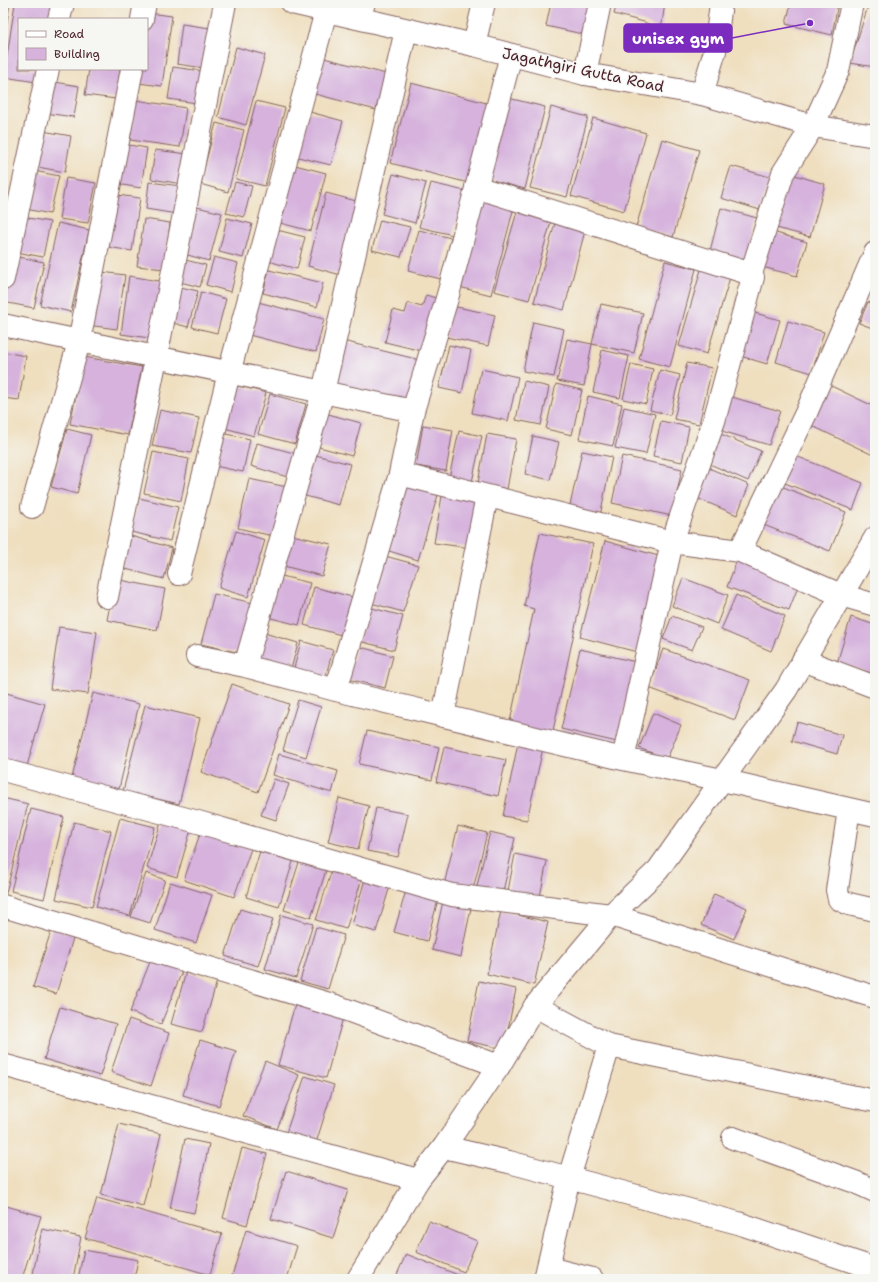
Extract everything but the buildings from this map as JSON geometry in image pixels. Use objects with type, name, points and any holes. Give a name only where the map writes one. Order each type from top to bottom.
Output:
[{"type":"street","points":[[59,18],[63,3]]},
{"type":"street","points":[[142,18],[145,3]]},
{"type":"street","points":[[107,597],[156,358],[224,3]]},
{"type":"street","name":"Jagathgiri Gutta Road","points":[[292,3],[326,11],[364,11],[406,30],[474,45],[585,74],[702,94],[813,126],[875,136]]},
{"type":"street","points":[[474,45],[484,3]]},
{"type":"street","points":[[585,74],[600,3]]},
{"type":"street","points":[[702,94],[715,51],[721,3]]},
{"type":"street","points":[[623,759],[672,542],[714,421],[753,277],[751,274],[783,173],[813,126],[838,71],[852,3]]},
{"type":"street","points":[[179,574],[229,373],[326,11]]},
{"type":"street","points":[[245,666],[323,392],[406,30]]},
{"type":"street","points":[[336,690],[400,474],[413,411],[448,295],[511,55]]},
{"type":"street","points":[[3,279],[48,70]]},
{"type":"street","points":[[32,508],[79,342],[132,70]]},
{"type":"street","points":[[476,187],[751,274]]},
{"type":"street","points":[[740,551],[807,411],[875,254]]},
{"type":"street","points":[[3,326],[413,411]]},
{"type":"street","points":[[400,474],[672,542],[740,551],[841,595],[875,605]]},
{"type":"street","points":[[443,716],[487,496]]},
{"type":"street","points":[[358,1279],[418,1180],[444,1147],[499,1066],[535,1006],[611,915],[658,870],[786,690],[875,538]]},
{"type":"street","points":[[197,656],[245,666],[336,690],[623,759],[875,815]]},
{"type":"street","points":[[803,660],[875,687]]},
{"type":"street","points":[[3,770],[198,822],[452,895],[611,915],[875,997]]},
{"type":"street","points":[[849,809],[837,890],[839,899],[849,904],[875,910]]},
{"type":"street","points":[[3,906],[336,1006],[499,1066]]},
{"type":"street","points":[[535,1006],[609,1046],[875,1101]]},
{"type":"street","points":[[592,1279],[547,1274],[569,1178],[609,1046]]},
{"type":"street","points":[[3,1065],[418,1180]]},
{"type":"street","points":[[733,1138],[855,1182],[875,1191]]},
{"type":"street","points":[[444,1147],[509,1162],[738,1223],[875,1269]]},
{"type":"place","name":"unisex gym","points":[[810,23]]}]
